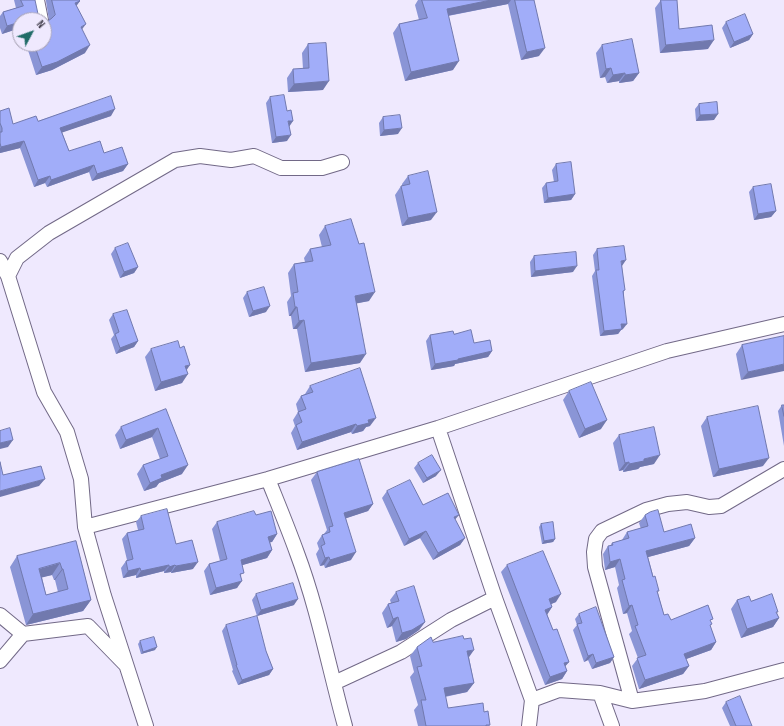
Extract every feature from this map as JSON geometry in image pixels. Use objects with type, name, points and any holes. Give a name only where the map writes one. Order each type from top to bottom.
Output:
[{"type":"street","points":[[38,0],[40,12]]},
{"type":"street","points":[[8,276],[17,258],[49,233],[175,160],[200,156],[231,160],[254,156],[281,168],[322,168],[342,162]]},
{"type":"street","points":[[0,261],[8,276],[44,392],[67,432],[81,480],[85,527],[104,596],[146,726]]},
{"type":"street","points":[[85,527],[268,480],[438,428],[667,351],[784,324]]},
{"type":"street","points":[[438,428],[495,598],[532,700],[530,726]]},
{"type":"street","points":[[632,701],[595,567],[594,552],[596,539],[602,531],[646,510],[668,504],[687,502],[709,506],[721,506],[784,469]]},
{"type":"street","points":[[268,480],[298,554],[324,641],[345,726]]},
{"type":"street","points":[[334,683],[402,652],[451,620],[495,598]]},
{"type":"street","points":[[0,615],[23,634]]},
{"type":"street","points":[[0,661],[23,634],[88,626],[128,667]]},
{"type":"street","points":[[532,700],[559,690],[600,693],[632,701],[705,691],[784,670]]},
{"type":"street","points":[[600,693],[612,726]]},
{"type":"building","points":[[21,0],[35,0],[38,12],[12,12],[12,24],[7,26],[3,12],[23,6]]},
{"type":"building","points":[[52,0],[79,0],[80,1],[75,3],[86,24],[81,27],[90,45],[57,62],[42,67],[37,52],[52,52],[52,18],[55,15]]},
{"type":"building","points":[[422,0],[491,0],[447,9],[459,61],[411,72],[399,24],[427,18]]},
{"type":"building","points":[[515,0],[534,0],[545,48],[527,52]]},
{"type":"building","points":[[661,0],[677,0],[679,29],[712,25],[714,40],[666,45]]},
{"type":"building","points":[[745,14],[753,34],[734,42],[726,22]]},
{"type":"building","points":[[632,39],[639,73],[613,75],[611,68],[606,69],[602,45]]},
{"type":"building","points":[[326,43],[329,81],[294,84],[293,69],[309,68],[308,44]]},
{"type":"building","points":[[284,95],[287,111],[291,110],[293,121],[288,121],[291,135],[276,137],[270,97]]},
{"type":"building","points":[[111,96],[115,109],[60,128],[69,151],[100,141],[104,153],[122,147],[128,164],[97,174],[94,165],[51,180],[50,176],[38,180],[24,141],[1,147],[0,132],[2,132],[2,128],[0,123],[0,111],[9,108],[13,124],[36,116],[38,121]]},
{"type":"building","points":[[717,102],[718,114],[700,115],[699,104]]},
{"type":"building","points":[[400,115],[402,128],[384,130],[383,117]]},
{"type":"building","points":[[571,162],[575,194],[548,198],[546,183],[558,181],[556,164]]},
{"type":"building","points":[[428,171],[437,212],[408,218],[401,186],[410,184],[408,176]]},
{"type":"building","points":[[771,184],[776,211],[758,214],[753,187]]},
{"type":"building","points":[[351,219],[359,244],[364,243],[375,292],[355,296],[366,354],[311,363],[304,320],[299,321],[297,307],[295,307],[293,293],[298,292],[294,264],[313,261],[310,249],[331,245],[325,226]]},
{"type":"building","points":[[128,243],[138,267],[124,272],[115,248]]},
{"type":"building","points":[[624,246],[626,260],[621,261],[625,290],[623,291],[627,324],[621,324],[622,329],[604,331],[596,270],[599,270],[597,249]]},
{"type":"building","points":[[576,252],[577,266],[535,271],[534,256]]},
{"type":"building","points":[[264,287],[270,306],[253,311],[247,292]]},
{"type":"building","points":[[127,310],[138,341],[120,348],[115,334],[119,332],[113,314]]},
{"type":"building","points":[[471,330],[474,343],[490,340],[492,351],[458,360],[435,364],[430,335],[453,331],[454,334]]},
{"type":"building","points":[[784,336],[784,364],[748,372],[742,345]]},
{"type":"building","points":[[178,341],[180,348],[184,346],[190,365],[185,366],[188,374],[161,382],[151,349]]},
{"type":"building","points":[[360,368],[376,418],[368,420],[369,423],[357,426],[356,424],[302,442],[296,425],[302,422],[298,412],[306,409],[301,396],[313,392],[310,386]]},
{"type":"building","points":[[591,382],[607,420],[585,429],[569,391]]},
{"type":"building","points":[[782,405],[784,405],[784,416]]},
{"type":"building","points":[[758,406],[769,458],[719,469],[707,417]]},
{"type":"building","points":[[166,409],[188,465],[161,475],[162,478],[150,483],[143,465],[168,456],[158,428],[126,440],[121,427]]},
{"type":"building","points":[[654,427],[660,455],[644,459],[644,461],[629,464],[629,462],[625,463],[619,435]]},
{"type":"building","points":[[10,428],[13,440],[0,443],[0,431]]},
{"type":"building","points":[[432,455],[441,470],[427,478],[418,463]]},
{"type":"building","points":[[359,459],[373,504],[344,513],[356,552],[330,560],[329,557],[325,558],[321,546],[325,544],[322,535],[330,532],[329,527],[333,526],[317,472]]},
{"type":"building","points":[[0,462],[3,475],[41,466],[45,479],[0,491]]},
{"type":"building","points":[[410,480],[423,505],[448,493],[459,515],[454,517],[465,538],[438,553],[426,531],[409,539],[387,491]]},
{"type":"building","points":[[167,509],[176,544],[192,540],[198,562],[169,567],[169,565],[141,571],[140,568],[128,571],[126,561],[133,559],[127,533],[144,529],[141,516]]},
{"type":"building","points":[[658,510],[664,532],[691,524],[695,538],[646,551],[653,577],[655,576],[659,591],[657,591],[664,615],[668,614],[671,620],[708,605],[713,619],[710,620],[712,624],[710,625],[716,642],[684,654],[689,666],[645,680],[637,658],[646,655],[635,626],[638,625],[632,605],[629,606],[622,580],[625,579],[620,559],[610,562],[608,546],[613,545],[612,543],[629,538],[627,532],[648,526],[645,515]]},
{"type":"building","points":[[254,511],[256,515],[271,511],[277,534],[268,537],[272,550],[241,560],[244,573],[240,574],[242,581],[216,588],[209,564],[227,559],[217,522]]},
{"type":"building","points":[[553,522],[555,539],[544,541],[541,524]]},
{"type":"building","points":[[76,541],[91,600],[33,614],[17,556]],"holes":[[[60,563],[68,589],[46,595],[39,569]]]},
{"type":"building","points":[[543,551],[561,594],[549,599],[552,607],[545,610],[553,630],[557,629],[569,662],[564,663],[567,671],[550,677],[507,565]]},
{"type":"building","points":[[293,583],[298,599],[261,610],[256,594]]},
{"type":"building","points":[[414,586],[425,622],[412,630],[402,633],[398,617],[393,619],[388,604],[399,601],[396,592]]},
{"type":"building","points":[[772,594],[779,618],[747,629],[737,600],[749,596],[751,601]]},
{"type":"building","points":[[596,607],[614,657],[596,663],[593,654],[588,656],[577,624],[582,623],[579,614]]},
{"type":"building","points":[[257,616],[266,651],[273,669],[242,680],[236,665],[226,625]]},
{"type":"building","points":[[463,636],[464,639],[471,638],[474,650],[467,651],[474,683],[444,688],[448,708],[483,703],[484,712],[488,711],[490,725],[426,726],[421,700],[426,700],[417,667],[422,666],[417,647],[431,637],[433,642]]},
{"type":"building","points":[[154,637],[157,647],[143,652],[140,641]]},
{"type":"building","points":[[740,696],[752,726],[736,726],[726,702]]}]
